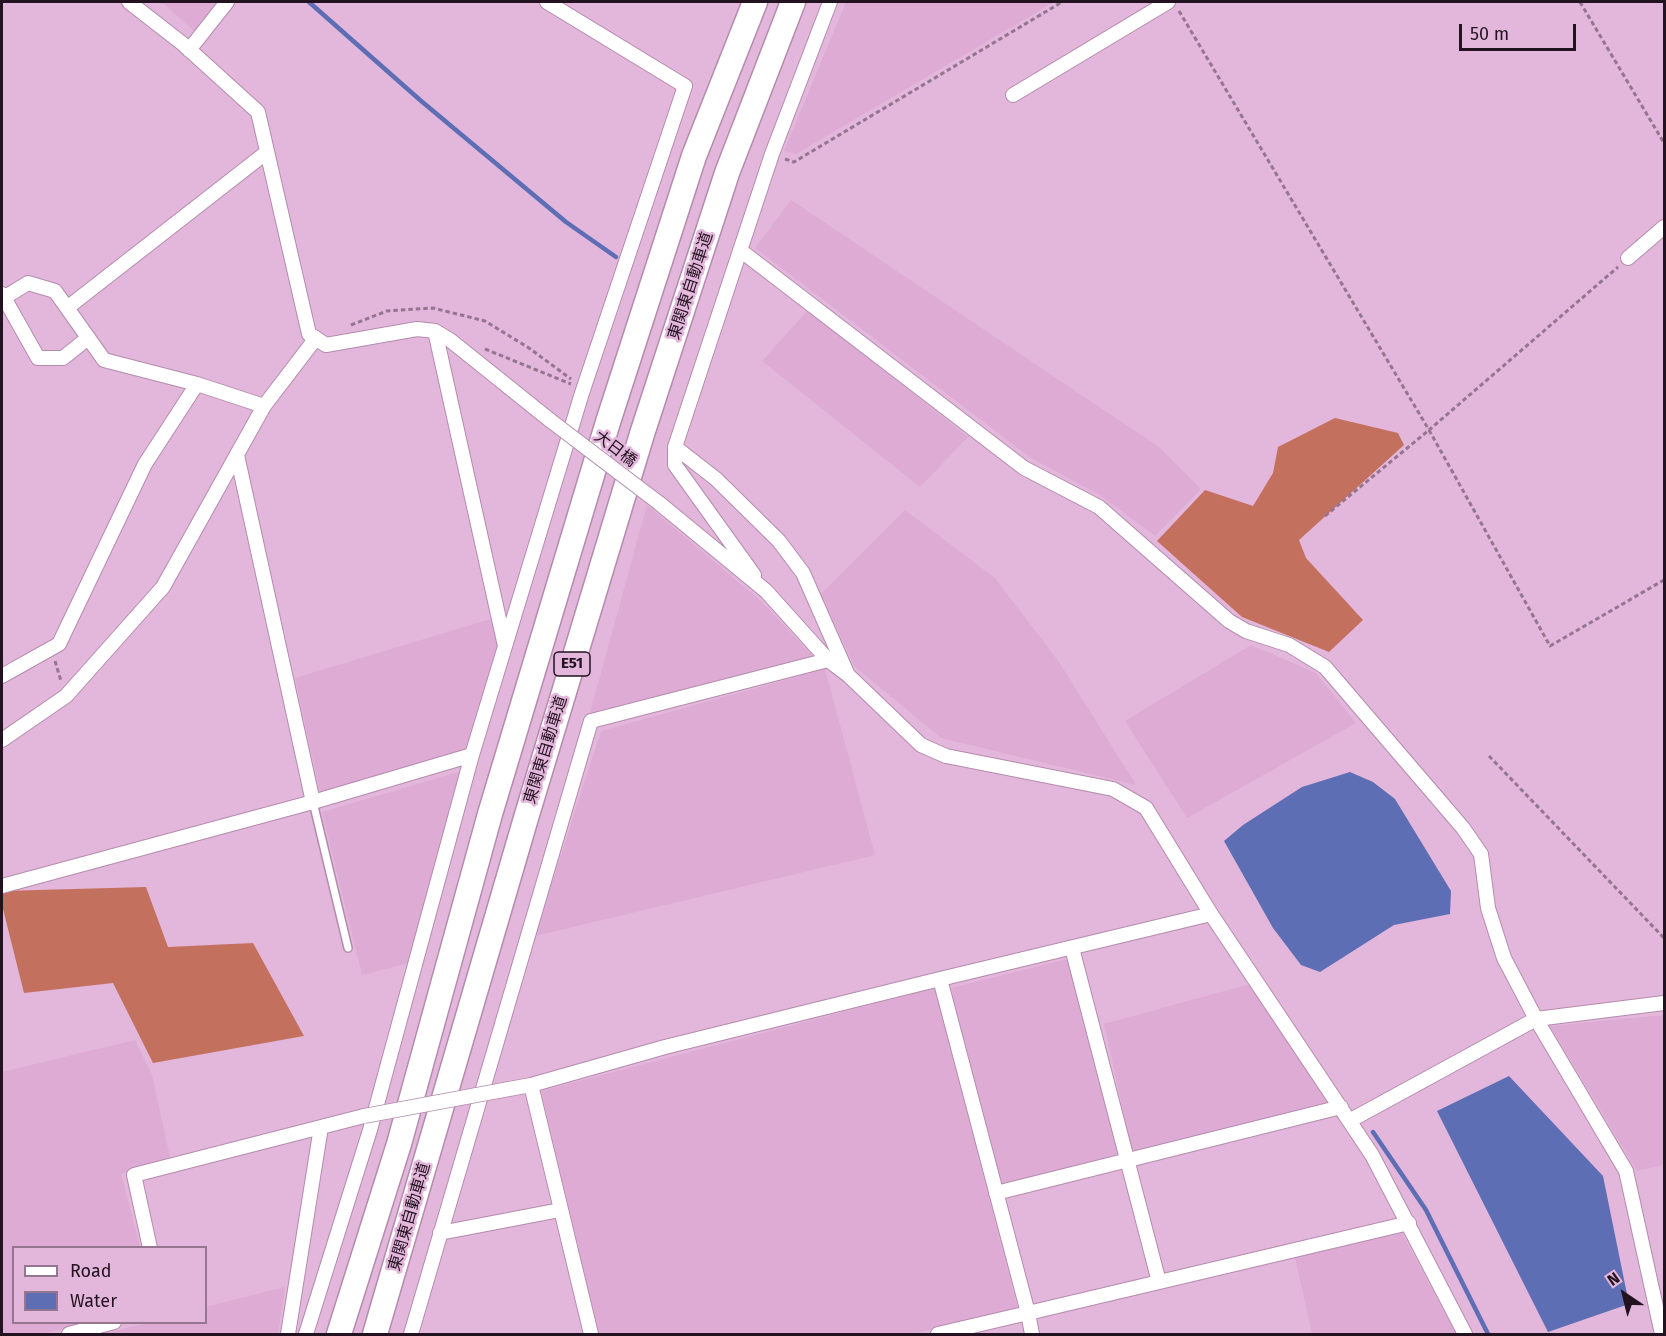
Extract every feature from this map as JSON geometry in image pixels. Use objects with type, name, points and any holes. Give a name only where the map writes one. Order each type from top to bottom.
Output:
[{"type":"highway","name":"東関東自動車道","points":[[339,1335],[399,1144],[490,814],[608,422],[694,156],[755,2]]},
{"type":"highway","name":"東関東自動車道","points":[[375,1335],[526,818],[642,434],[728,173],[793,2]]},
{"type":"street","points":[[129,2],[189,50],[258,112],[309,334],[326,345],[417,329],[435,331],[505,648]]},
{"type":"street","points":[[189,50],[227,2]]},
{"type":"street","points":[[306,1335],[370,1130],[472,755],[584,389],[685,86],[547,2]]},
{"type":"street","points":[[830,2],[772,154],[675,447],[675,465],[766,591],[828,660],[848,675],[921,745],[945,756],[1113,789],[1146,808],[1211,914],[1372,1155],[1465,1335]]},
{"type":"street","points":[[1013,95],[1168,2]]},
{"type":"street","points":[[67,308],[267,152]]},
{"type":"street","points":[[1628,258],[1665,227]]},
{"type":"street","points":[[740,250],[1024,468],[1100,507],[1229,621],[1246,631],[1289,645],[1325,667],[1481,854],[1488,908],[1504,958],[1536,1019],[1626,1171],[1662,1326]]},
{"type":"street","points":[[88,338],[63,358],[38,358],[2,297],[28,283],[55,291],[104,360],[197,384],[264,406]]},
{"type":"street","name":"大日橋","points":[[435,331],[450,340],[551,421],[659,502],[766,591]]},
{"type":"street","points":[[2,740],[66,696],[163,587],[264,406],[316,338]]},
{"type":"street","points":[[2,676],[59,644],[146,464],[197,384]]},
{"type":"street","points":[[675,447],[716,479],[779,541],[803,573],[848,675]]},
{"type":"street","points":[[237,456],[312,802]]},
{"type":"street","points":[[411,1335],[591,721],[828,660]]},
{"type":"street","points":[[2,886],[312,802],[472,755]]},
{"type":"street","points":[[150,1246],[134,1175],[364,1116],[531,1085],[665,1047],[1211,914]]},
{"type":"street","points":[[1072,948],[1159,1282]]},
{"type":"street","points":[[940,979],[1032,1335]]},
{"type":"street","points":[[1349,1121],[1536,1019],[1665,1003]]},
{"type":"street","points":[[531,1085],[591,1335]]},
{"type":"street","points":[[996,1193],[1341,1107]]},
{"type":"street","points":[[288,1335],[321,1127]]},
{"type":"street","points":[[440,1233],[560,1210]]},
{"type":"street","points":[[938,1335],[1409,1223]]},
{"type":"street","points":[[69,1335],[110,1324]]},
{"type":"lane","points":[[312,802],[348,948]]},
{"type":"path","points":[[772,154],[794,162],[1062,2]]},
{"type":"path","points":[[1174,2],[1429,430],[1550,646],[1665,580]]},
{"type":"path","points":[[1580,2],[1665,142]]},
{"type":"path","points":[[1325,516],[1429,430],[1628,258]]},
{"type":"path","points":[[483,348],[584,389]]},
{"type":"path","points":[[51,648],[66,696]]},
{"type":"path","points":[[1489,756],[1665,938]]},
{"type":"shaded area","points":[[162,2],[219,2],[195,32]]},
{"type":"shaded area","points":[[846,2],[1054,2],[796,154],[784,151]]},
{"type":"shaded area","points":[[791,200],[1159,447],[1201,489],[1155,536],[1100,495],[1031,458],[755,248]]},
{"type":"shaded area","points":[[808,310],[968,437],[920,487],[762,361]]},
{"type":"shaded area","points":[[1335,418],[1398,433],[1404,445],[1299,540],[1306,558],[1363,620],[1329,652],[1242,617],[1157,541],[1205,490],[1253,506],[1273,473],[1278,447]]},
{"type":"shaded area","points":[[647,505],[761,601],[814,657],[590,713]]},
{"type":"shaded area","points":[[905,510],[995,578],[1059,662],[1136,785],[941,738],[854,666],[821,594]]},
{"type":"shaded area","points":[[494,618],[500,647],[467,753],[320,793],[295,678]]},
{"type":"shaded area","points":[[1251,645],[1316,673],[1356,723],[1187,818],[1125,721]]},
{"type":"shaded area","points":[[825,669],[875,855],[535,936],[601,731]]},
{"type":"shaded area","points":[[462,771],[409,963],[362,975],[322,812]]},
{"type":"shaded area","points":[[146,887],[168,947],[253,943],[304,1036],[153,1063],[113,983],[24,993],[2,905],[2,891]]},
{"type":"shaded area","points":[[1067,959],[1118,1154],[1002,1185],[951,988]]},
{"type":"shaded area","points":[[1250,984],[1329,1105],[1132,1151],[1104,1024]]},
{"type":"shaded area","points":[[935,988],[1018,1310],[912,1334],[599,1334],[541,1091]]},
{"type":"shaded area","points":[[1664,1015],[1664,1165],[1637,1171],[1550,1026]]},
{"type":"shaded area","points":[[135,1040],[152,1075],[170,1157],[121,1174],[140,1246],[12,1246],[12,1324],[84,1324],[41,1334],[2,1334],[2,1072]]},
{"type":"shaded area","points":[[1402,1233],[1456,1334],[1312,1334],[1295,1257]]},
{"type":"shaded area","points":[[285,1287],[278,1334],[101,1334],[143,1324],[207,1324],[207,1307]]},
{"type":"water","points":[[1350,772],[1373,782],[1395,799],[1451,891],[1450,914],[1394,925],[1320,972],[1301,965],[1273,928],[1224,841],[1243,825],[1302,787]]},
{"type":"water","points":[[1509,1076],[1603,1176],[1629,1304],[1548,1332],[1437,1111]]},
{"type":"waterway","points":[[309,2],[420,100],[566,222],[616,257]]},
{"type":"waterway","points":[[1373,1132],[1426,1210],[1488,1334]]}]
